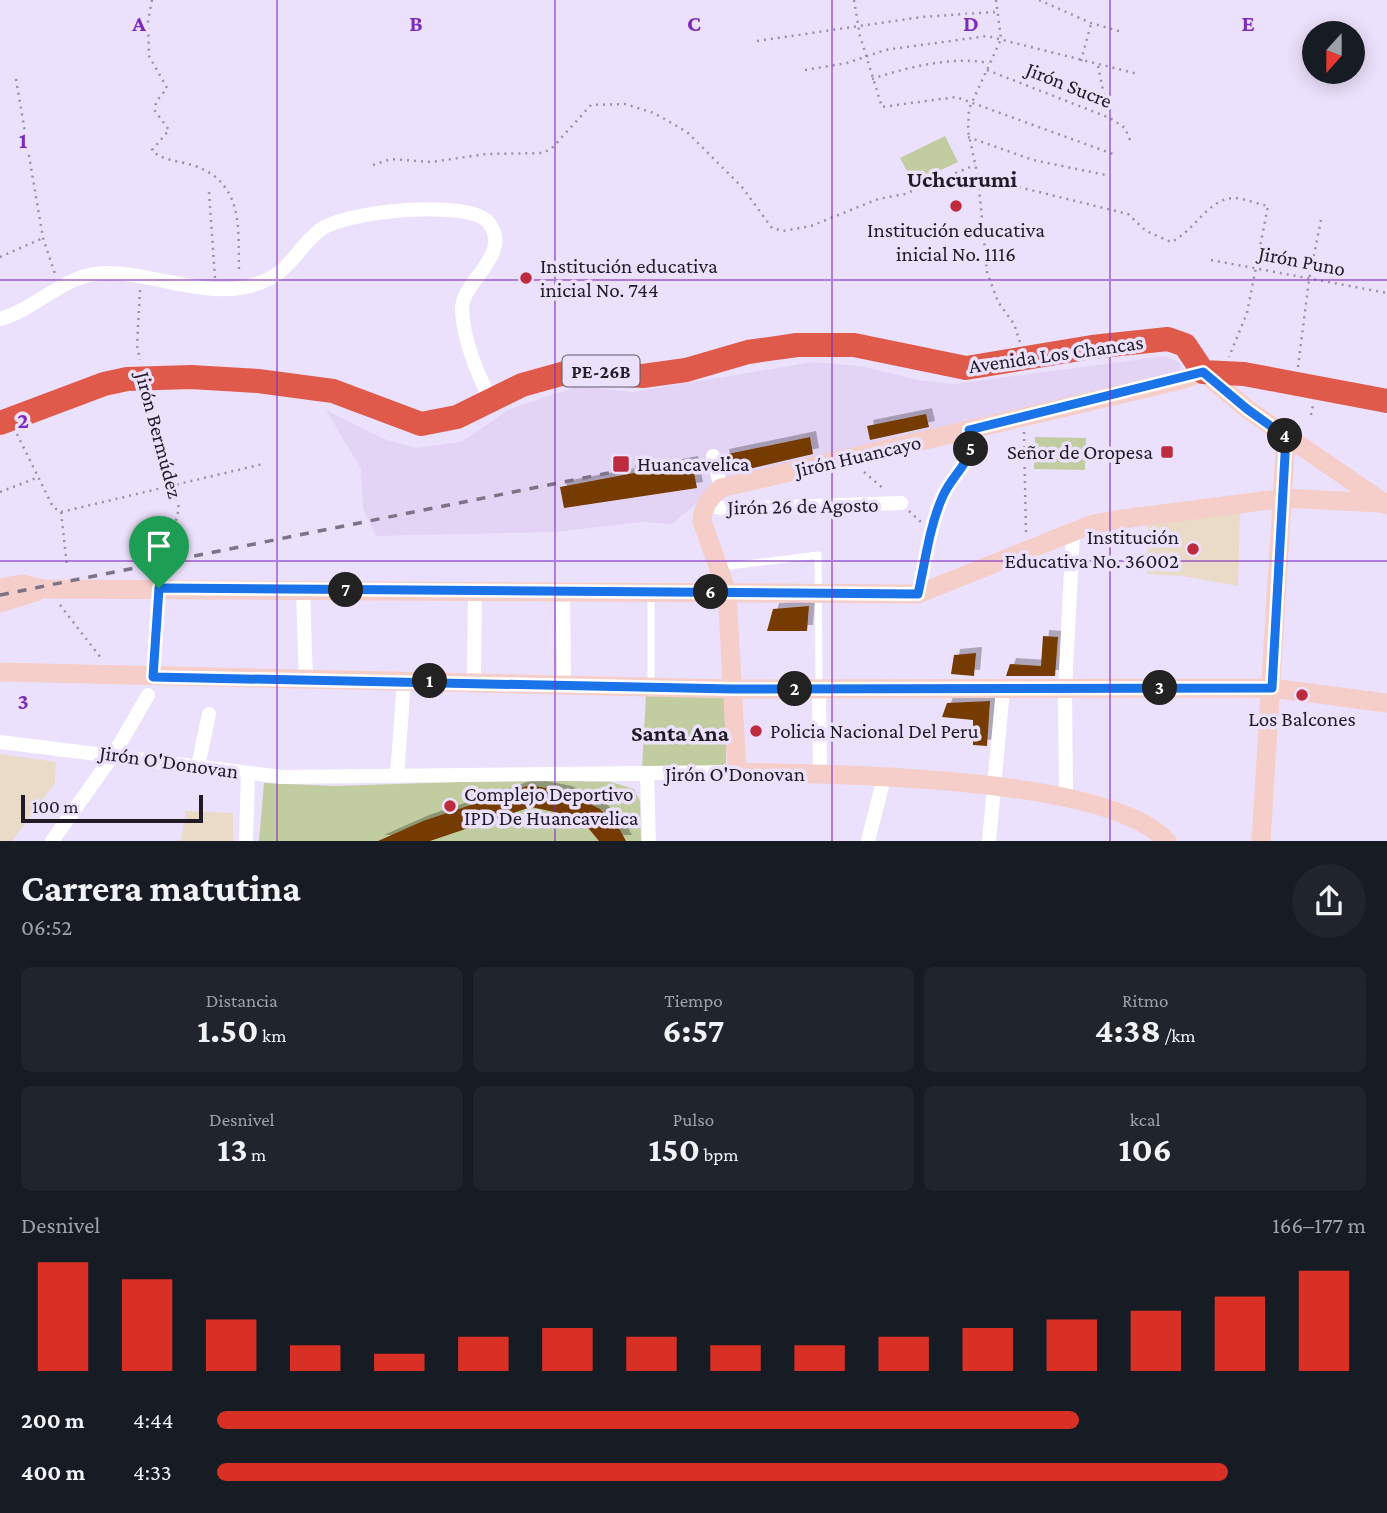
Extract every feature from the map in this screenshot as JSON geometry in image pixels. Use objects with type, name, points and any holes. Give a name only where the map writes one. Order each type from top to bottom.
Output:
[{"type":"highway","name":"Avenida Los Chancas","points":[[5,420],[104,384],[143,378],[191,377],[301,385],[333,391],[421,424],[457,417],[522,385],[572,371],[643,376],[686,370],[748,352],[797,345],[854,345],[966,368],[1168,339],[1185,345],[1214,372]]},
{"type":"highway","points":[[1214,372],[1387,401]]},
{"type":"main road","name":"Jirón Huancayo","points":[[721,488],[1214,372]]},
{"type":"main road","name":"PE-26B","points":[[1214,372],[1247,409],[1384,504]]},
{"type":"main road","points":[[1261,841],[1286,437]]},
{"type":"main road","points":[[721,488],[706,505],[702,521],[721,567],[727,592],[737,772]]},
{"type":"main road","points":[[0,588],[22,584],[48,589],[651,594],[727,592],[819,596],[918,594],[1090,525],[1115,520],[1284,498],[1384,504]]},
{"type":"main road","points":[[0,603],[48,589]]},
{"type":"main road","points":[[0,672],[114,674],[151,686],[306,681],[474,681],[819,690],[1272,688],[1387,703]]},
{"type":"main road","name":"Jirón O'Donovan","points":[[737,772],[820,774],[995,785],[1066,797],[1143,825],[1167,841]]},
{"type":"street","points":[[0,319],[36,304],[60,286],[84,275],[140,275],[216,288],[240,288],[265,281],[290,266],[320,230],[360,214],[426,210],[480,216],[489,223],[493,233],[492,255],[487,267],[466,293],[462,308],[475,368],[490,399]]},
{"type":"street","points":[[918,594],[942,497],[969,459],[972,443],[969,430]]},
{"type":"street","points":[[713,456],[721,488]]},
{"type":"street","name":"Jirón 26 de Agosto","points":[[706,505],[726,509],[901,503]]},
{"type":"street","points":[[1066,797],[1065,689],[1073,533]]},
{"type":"street","points":[[52,841],[114,754],[151,686],[159,588],[167,559]]},
{"type":"street","points":[[0,582],[22,584]]},
{"type":"street","points":[[303,590],[306,681]]},
{"type":"street","points":[[474,681],[475,592]]},
{"type":"street","points":[[563,593],[564,684]]},
{"type":"street","points":[[397,776],[404,681]]},
{"type":"street","points":[[989,841],[1003,689]]},
{"type":"street","points":[[819,690],[820,774]]},
{"type":"street","points":[[198,766],[209,714]]},
{"type":"street","name":"Jirón O'Donovan","points":[[0,742],[114,754],[248,774],[397,776],[737,772]]},
{"type":"street","points":[[246,841],[248,774]]},
{"type":"street","points":[[647,774],[649,841]]},
{"type":"street","points":[[868,841],[884,778]]},
{"type":"lane","points":[[721,567],[818,555],[819,690]]},
{"type":"lane","points":[[651,594],[651,687]]},
{"type":"path","points":[[152,0],[148,21],[149,56],[167,88],[156,102],[155,111],[169,131],[152,150],[161,156],[195,166],[232,194],[238,211],[240,288]]},
{"type":"path","points":[[854,0],[872,79],[883,107],[956,97],[1113,154]]},
{"type":"path","points":[[996,0],[995,12],[1001,23],[1001,39],[969,109],[968,137],[978,177],[987,272],[998,302],[1014,324],[1024,358]]},
{"type":"path","points":[[1040,0],[1091,23],[1122,32]]},
{"type":"path","points":[[757,41],[921,17],[995,12]]},
{"type":"path","points":[[1081,61],[1091,23]]},
{"type":"path","points":[[805,71],[911,45],[987,36],[1138,74]]},
{"type":"path","points":[[872,79],[924,64],[968,59],[990,64]]},
{"type":"path","points":[[1098,66],[1104,95],[1102,114]]},
{"type":"path","name":"Jirón Sucre","points":[[987,70],[1102,114],[1125,128],[1130,140]]},
{"type":"path","points":[[16,79],[43,238],[60,286]]},
{"type":"path","points":[[373,165],[391,159],[431,162],[486,155],[543,153],[552,148],[591,105],[625,104],[654,113],[687,132],[742,187],[772,228],[783,231],[811,226],[878,198],[905,194],[975,165]]},
{"type":"path","points":[[968,137],[1033,160],[1106,175]]},
{"type":"path","points":[[978,177],[1128,214],[1146,231],[1171,242],[1183,238],[1222,200],[1235,198],[1268,206],[1247,313],[1214,372]]},
{"type":"path","points":[[209,192],[216,288]]},
{"type":"path","points":[[1296,384],[1309,280],[1322,215]]},
{"type":"path","points":[[0,257],[43,238]]},
{"type":"path","name":"Jirón Puno","points":[[1211,260],[1387,293]]},
{"type":"path","name":"Jirón Bermúdez","points":[[140,275],[137,345],[143,378],[179,508],[167,559]]},
{"type":"path","points":[[1024,415],[1026,552]]},
{"type":"path","points":[[5,420],[53,507],[61,512],[262,464]]},
{"type":"path","points":[[0,492],[38,477]]},
{"type":"path","points":[[61,512],[67,566]]},
{"type":"path","points":[[48,589],[114,674]]},
{"type":"shaded area","points":[[1165,356],[1180,363],[1180,374],[724,480],[672,524],[641,522],[557,532],[376,536],[363,509],[361,469],[326,410],[387,440],[416,448],[461,442],[510,409],[579,386],[633,392],[813,362],[861,366],[918,380],[954,384]]},
{"type":"shaded area","name":"Institución Educativa No. 36002","points":[[1240,512],[1238,586],[1182,576],[1147,574],[1148,525]]},
{"type":"shaded area","points":[[0,754],[56,762],[55,783],[12,841],[0,841]]},
{"type":"shaded area","points":[[186,811],[233,813],[233,841],[176,841],[181,840]]},
{"type":"green space","points":[[945,136],[958,162],[913,183],[900,158]]},
{"type":"green space","points":[[1035,437],[1086,438],[1085,470],[1034,469]]},
{"type":"green space","points":[[646,695],[727,695],[726,766],[642,768]]},
{"type":"green space","name":"Complejo Deportivo IPD De Huancavelica","points":[[521,780],[611,782],[634,789],[640,801],[641,841],[259,841],[264,783],[335,786]]},
{"type":"building","points":[[926,414],[929,427],[870,440],[867,426]]},
{"type":"building","points":[[810,437],[813,454],[727,474],[723,455]]},
{"type":"building","points":[[692,462],[697,488],[564,508],[560,487]]},
{"type":"building","points":[[809,606],[807,631],[767,631],[773,609]]},
{"type":"building","points":[[1043,636],[1058,637],[1055,676],[1006,676],[1010,664],[1041,666]]},
{"type":"building","points":[[976,653],[974,676],[951,674],[954,655]]},
{"type":"building","points":[[990,701],[987,746],[973,745],[973,720],[942,717],[947,703]]},
{"type":"building","points":[[530,785],[566,792],[600,809],[620,830],[626,841],[599,841],[589,829],[564,814],[531,807],[430,841],[378,841],[423,821]]},
{"type":"railway","points":[[0,595],[668,461]]},
{"type":"place","name":"Institución educativa inicial No. 1116","points":[[956,206]]},
{"type":"place","name":"Institución educativa inicial No. 744","points":[[526,278]]},
{"type":"place","name":"Señor de Oropesa","points":[[1167,452]]},
{"type":"place","name":"Huancavelica","points":[[621,464]]},
{"type":"place","name":"Institución Educativa No. 36002","points":[[1193,549]]},
{"type":"place","name":"Los Balcones","points":[[1302,695]]},
{"type":"place","name":"Policia Nacional Del Peru","points":[[756,731]]},
{"type":"place","name":"Complejo Deportivo IPD De Huancavelica","points":[[450,806]]},
{"type":"district","name":"Uchcurumi","points":[[962,179]]},
{"type":"district","name":"Santa Ana","points":[[680,733]]},
{"type":"route","points":[[1203,372],[1286,437],[1272,688],[819,690],[474,681],[153,677],[159,588],[651,594],[727,592],[823,596],[918,594],[942,497],[969,459],[972,443],[969,430],[1181,380],[1203,372]]}]
